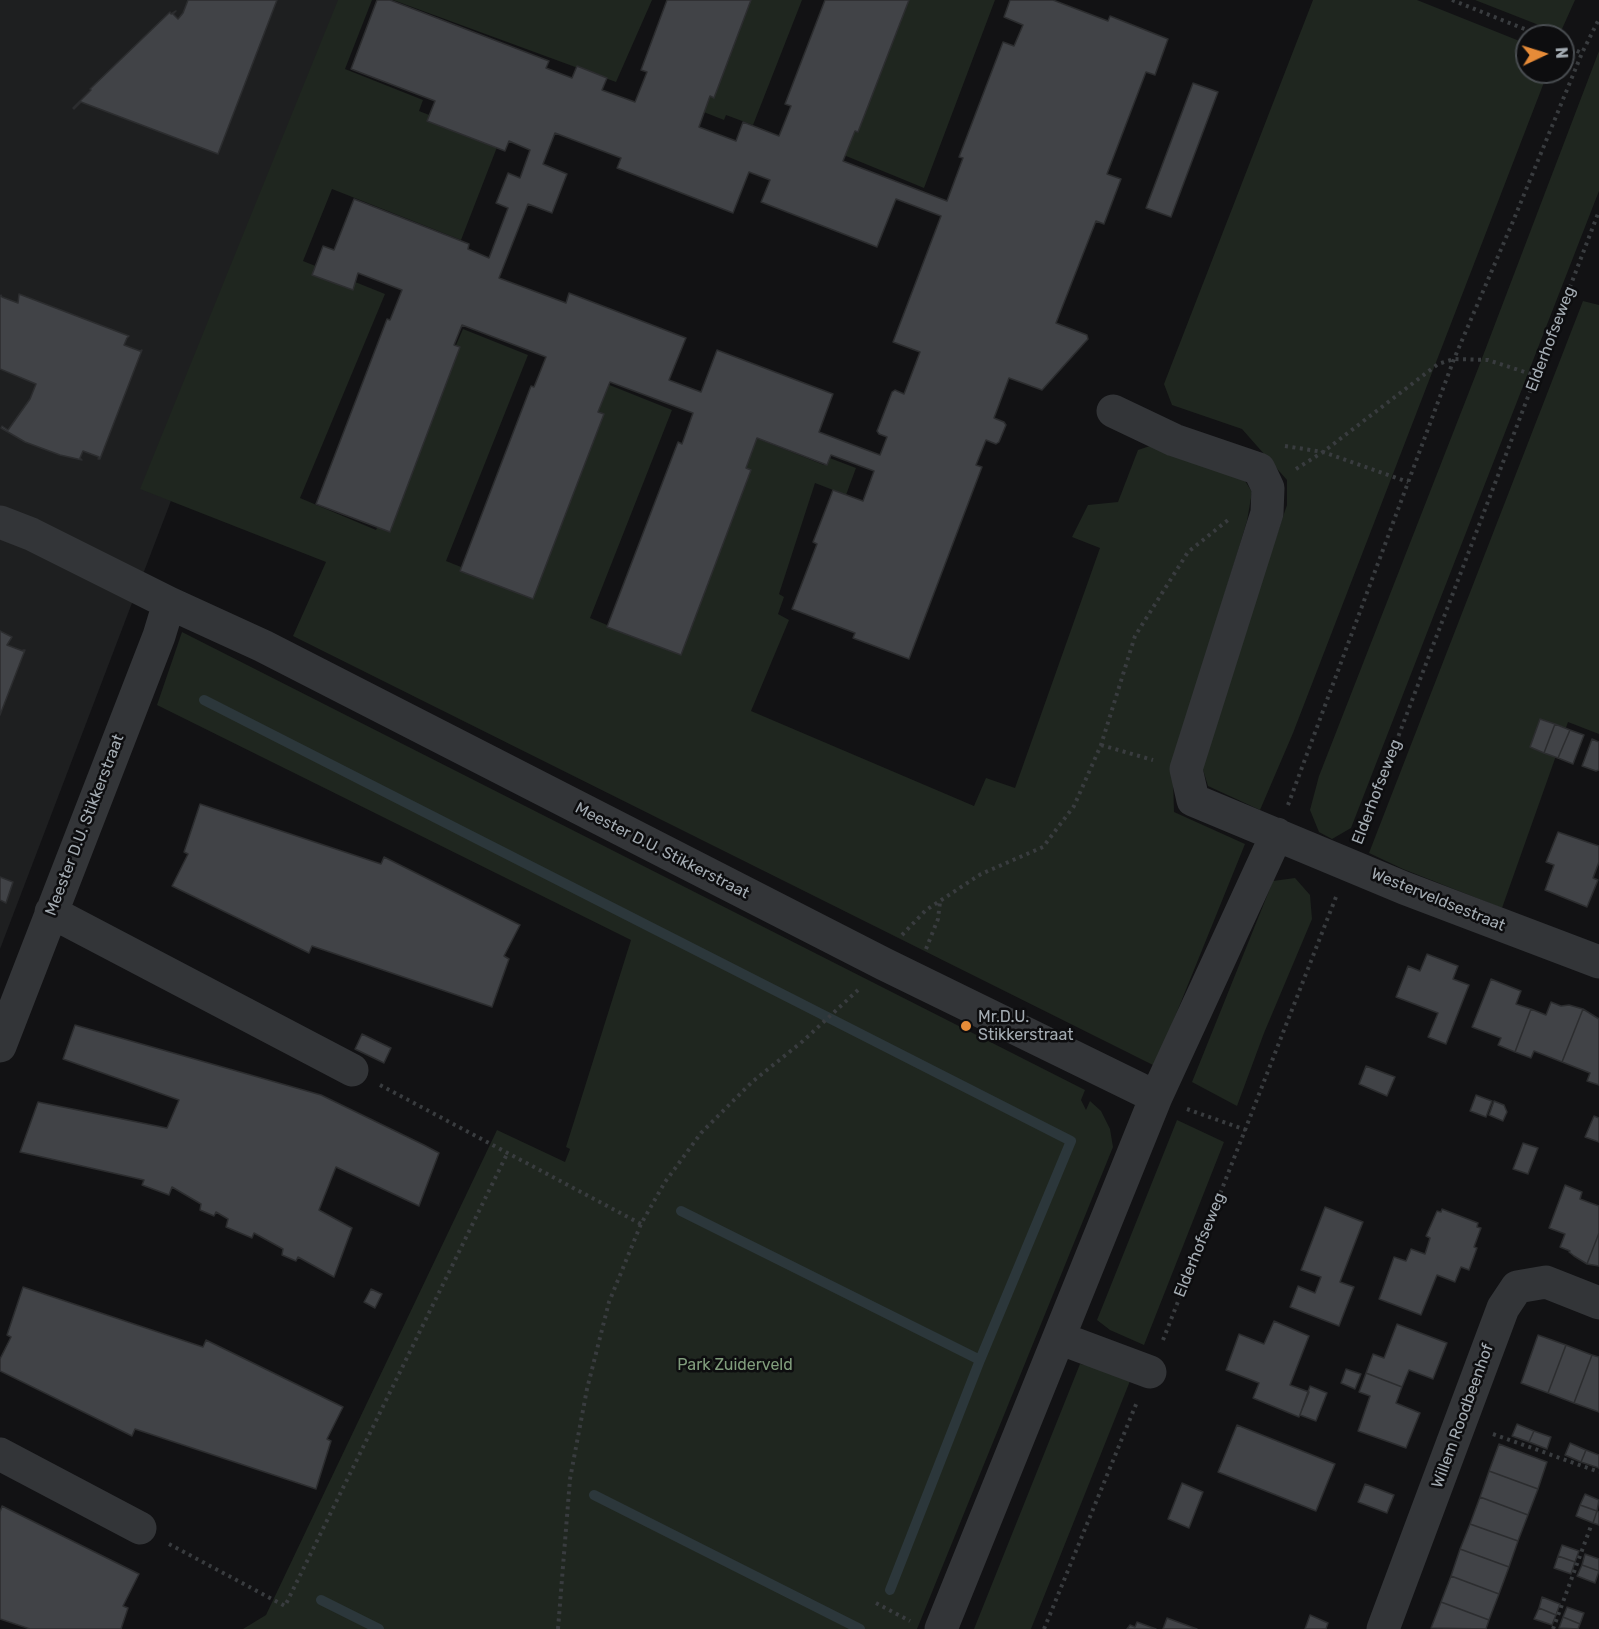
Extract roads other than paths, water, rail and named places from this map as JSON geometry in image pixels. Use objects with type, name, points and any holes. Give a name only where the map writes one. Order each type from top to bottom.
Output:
[{"type":"street","points":[[929,1627],[1059,1338],[1156,1097],[1278,834],[1193,800],[1186,769],[1267,513],[1268,488],[1259,469],[1174,440],[1113,411]]},
{"type":"street","name":"Meester D.U. Stikkerstraat","points":[[0,522],[30,534],[273,652],[873,975],[1156,1097]]},
{"type":"street","name":"Meester D.U. Stikkerstraat","points":[[0,1046],[159,636],[169,603]]},
{"type":"street","name":"Westerveldsestraat","points":[[1278,834],[1404,888],[1599,962]]},
{"type":"street","points":[[51,912],[352,1070]]},
{"type":"street","name":"Willem Roodbeenhof","points":[[1383,1629],[1503,1308],[1517,1287],[1546,1282],[1599,1303]]},
{"type":"street","points":[[1059,1338],[1150,1372]]},
{"type":"street","points":[[0,1454],[140,1528]]},
{"type":"waterway","points":[[204,700],[1071,1141],[980,1360]]},
{"type":"waterway","points":[[681,1211],[980,1360],[890,1590]]},
{"type":"waterway","points":[[594,1495],[860,1629]]},
{"type":"waterway","points":[[321,1600],[379,1629]]},
{"type":"place","name":"Mr.D.U. Stikkerstraat","points":[[966,1026]]},
{"type":"park label","name":"Park Zuiderveld","points":[[735,1365]]}]
